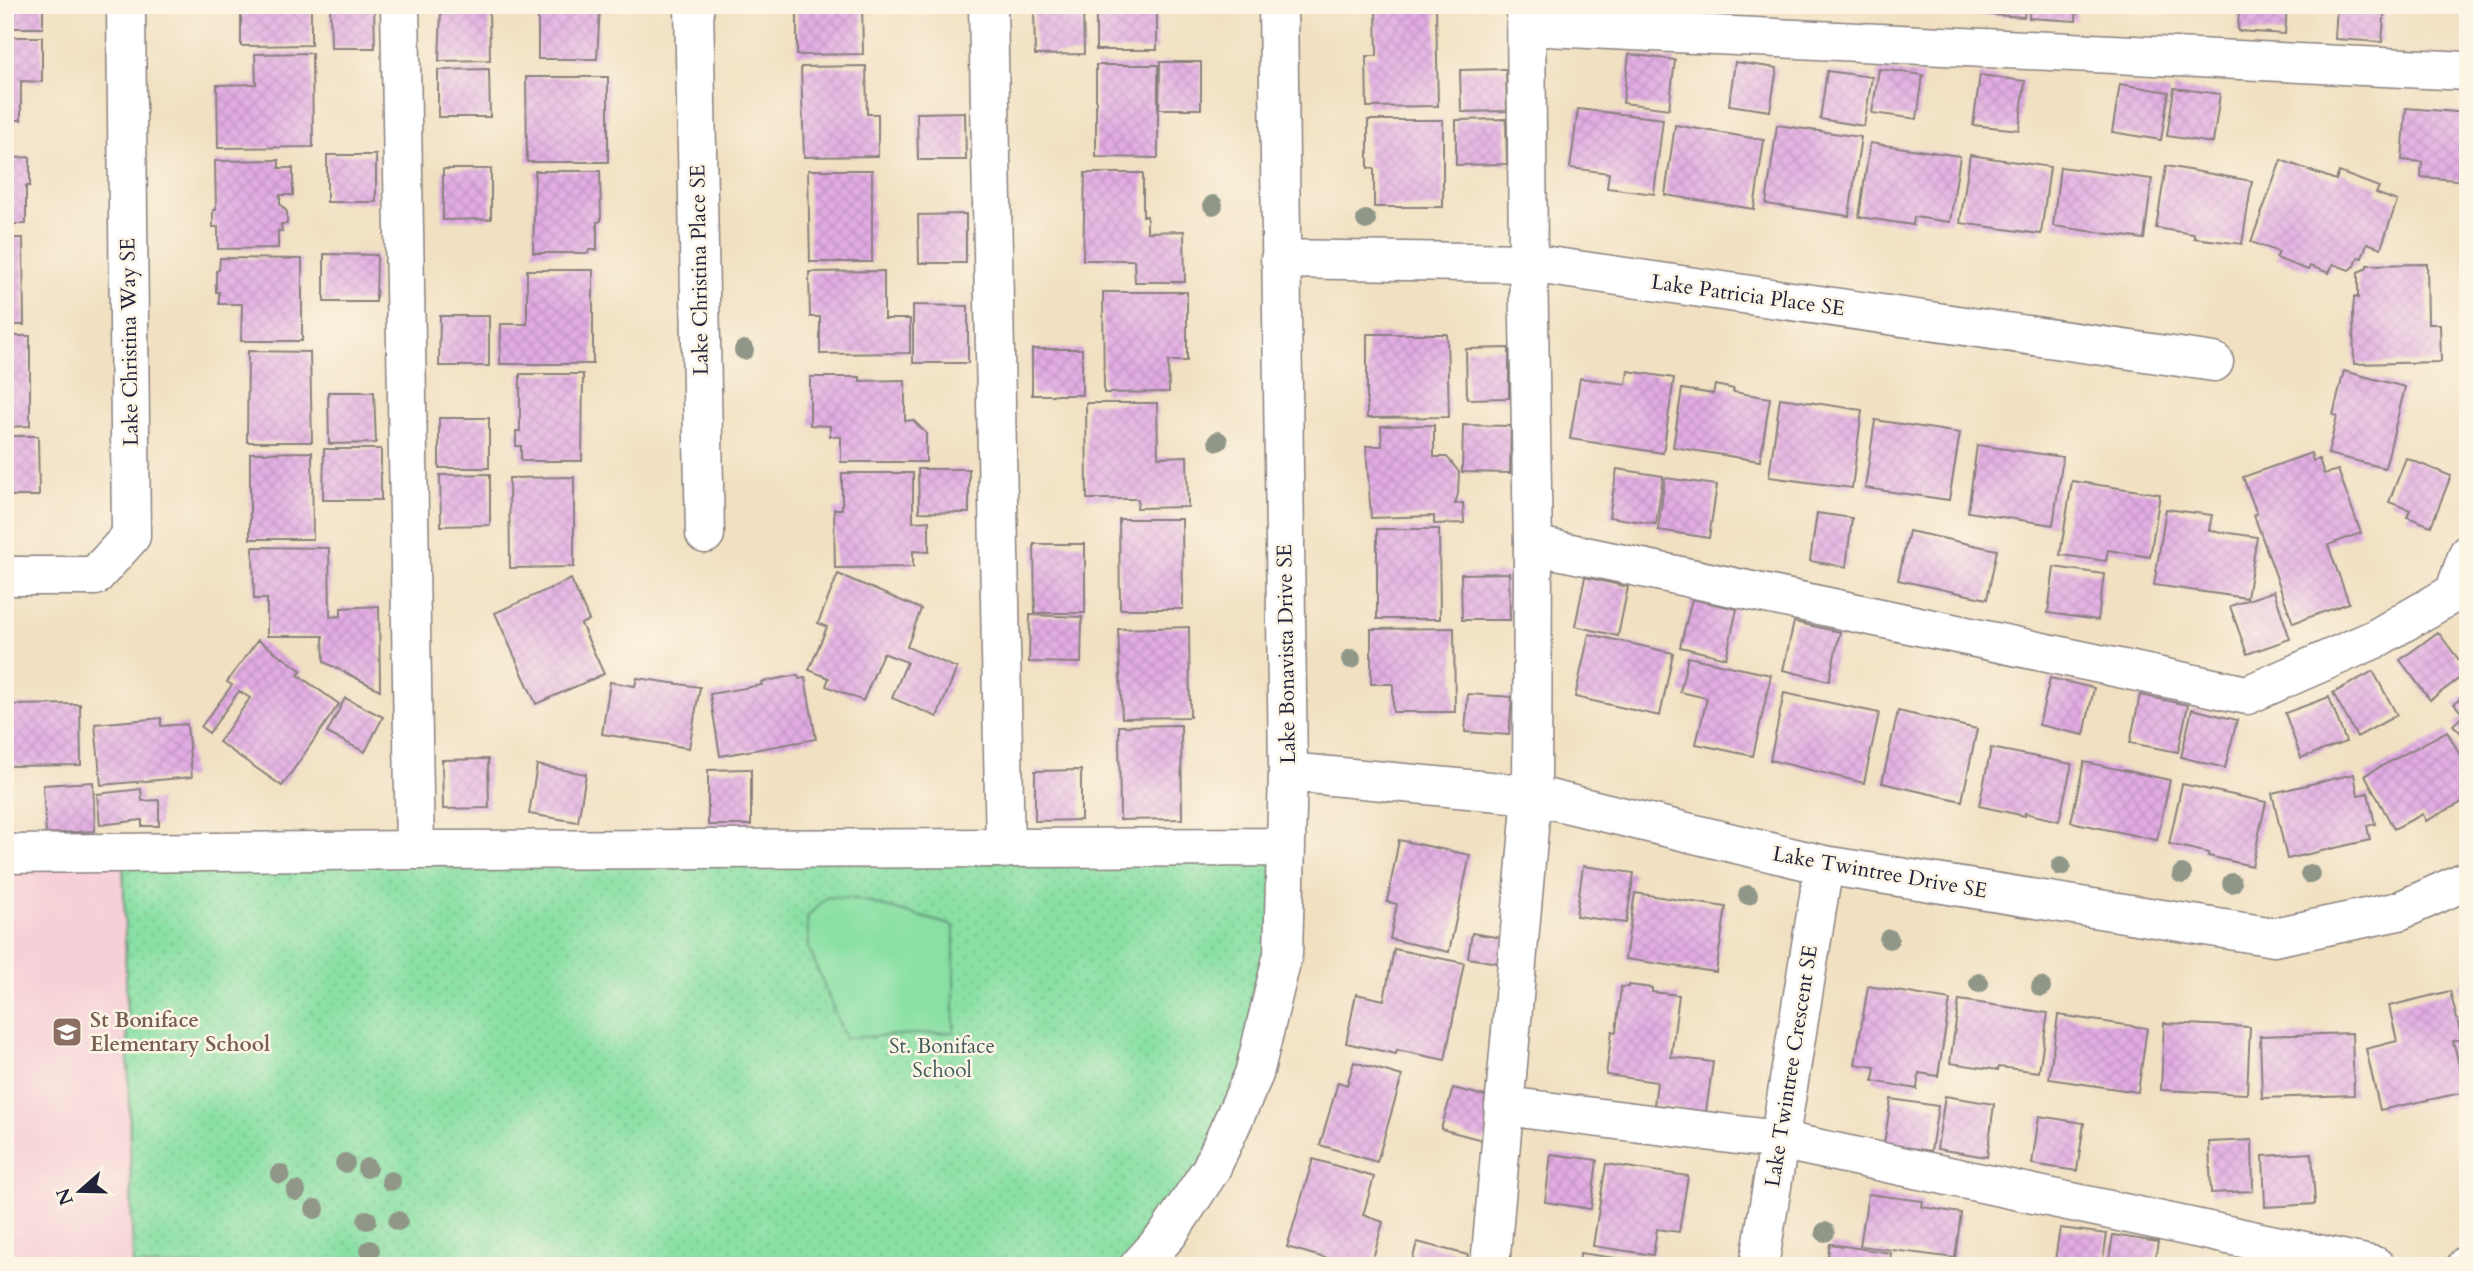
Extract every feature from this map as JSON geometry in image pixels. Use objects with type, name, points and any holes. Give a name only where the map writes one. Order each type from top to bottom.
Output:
[{"type":"street","name":"Lake Christina Way SE","points":[[5,576],[95,576],[131,536],[126,5]]},
{"type":"street","points":[[400,5],[415,850]]},
{"type":"street","name":"Lake Christina Place SE","points":[[694,5],[705,534]]},
{"type":"street","points":[[988,5],[1005,849]]},
{"type":"street","name":"Lake Bonavista Drive SE","points":[[1139,1266],[1168,1234],[1211,1169],[1254,1074],[1283,954],[1288,772],[1278,5]]},
{"type":"street","points":[[1490,1266],[1532,795],[1533,545],[1526,16],[2468,71]]},
{"type":"street","name":"Lake Patricia Place SE","points":[[1280,259],[1528,263],[2214,362]]},
{"type":"street","points":[[1533,545],[2247,695],[2375,639],[2454,593],[2468,554]]},
{"type":"street","name":"Lake Twintree Drive SE","points":[[1288,772],[1532,795],[1824,866],[2273,937],[2399,911],[2468,880]]},
{"type":"street","points":[[5,854],[1286,847]]},
{"type":"street","name":"Lake Twintree Crescent SE","points":[[1759,1266],[1824,866]]},
{"type":"street","points":[[1504,1105],[1778,1140],[2375,1266]]},
{"type":"shaded area","name":"St Boniface Elementary School","points":[[123,853],[133,1266],[5,1266],[5,854]]},
{"type":"green space","name":"St. Boniface School","points":[[1286,847],[1254,1074],[1139,1266],[133,1266],[123,853]]},
{"type":"green space","points":[[827,897],[857,899],[954,926],[954,1032],[845,1038],[809,948],[807,917]]},
{"type":"building","points":[[5,5],[43,5],[43,28],[5,28]]},
{"type":"building","points":[[241,5],[311,5],[311,45],[241,46]]},
{"type":"building","points":[[330,5],[374,5],[375,48],[331,48]]},
{"type":"building","points":[[538,5],[600,6],[597,59],[538,59]]},
{"type":"building","points":[[800,5],[862,5],[863,54],[797,55],[797,10],[800,10]]},
{"type":"building","points":[[916,5],[964,5],[964,8],[916,8]]},
{"type":"building","points":[[1034,5],[1083,5],[1084,54],[1035,55]]},
{"type":"building","points":[[1096,5],[1178,5],[1178,13],[1157,13],[1157,50],[1096,50]]},
{"type":"building","points":[[1832,5],[1880,5],[1880,10],[1832,8]]},
{"type":"building","points":[[1978,5],[2025,5],[2024,17],[1977,14]]},
{"type":"building","points":[[2030,5],[2077,5],[2076,21],[2029,18]]},
{"type":"building","points":[[2239,5],[2287,5],[2285,34],[2238,31]]},
{"type":"building","points":[[2337,5],[2385,5],[2382,42],[2335,39]]},
{"type":"building","points":[[1436,8],[1438,106],[1367,107],[1366,56],[1377,56],[1376,9]]},
{"type":"building","points":[[489,10],[490,60],[439,61],[441,11]]},
{"type":"building","points":[[5,37],[42,37],[42,82],[21,81],[21,120],[5,120]]},
{"type":"building","points":[[312,53],[313,147],[218,148],[217,85],[256,84],[255,54]]},
{"type":"building","points":[[1629,54],[1675,60],[1669,109],[1623,103]]},
{"type":"building","points":[[1160,62],[1201,62],[1201,109],[1159,109]]},
{"type":"building","points":[[1735,62],[1777,68],[1770,111],[1729,105]]},
{"type":"building","points":[[1096,65],[1158,65],[1158,158],[1096,157]]},
{"type":"building","points":[[866,66],[867,114],[878,114],[878,156],[804,157],[801,67]]},
{"type":"building","points":[[489,69],[490,117],[438,117],[438,70]]},
{"type":"building","points":[[1506,69],[1507,111],[1461,112],[1460,70]]},
{"type":"building","points":[[1879,69],[1923,75],[1917,119],[1872,113]]},
{"type":"building","points":[[1827,71],[1872,77],[1864,126],[1820,119]]},
{"type":"building","points":[[1980,75],[2025,81],[2019,130],[1973,125]]},
{"type":"building","points":[[526,77],[608,77],[608,162],[527,162]]},
{"type":"building","points":[[2120,84],[2169,92],[2161,140],[2112,132]]},
{"type":"building","points":[[2174,88],[2220,94],[2213,143],[2167,136]]},
{"type":"building","points":[[2406,108],[2468,113],[2468,181],[2421,177],[2422,162],[2402,160]]},
{"type":"building","points":[[1578,109],[1663,119],[1654,194],[1607,188],[1609,173],[1570,168]]},
{"type":"building","points":[[965,112],[966,160],[918,160],[917,113]]},
{"type":"building","points":[[1506,119],[1507,164],[1456,165],[1456,120]]},
{"type":"building","points":[[1368,120],[1443,120],[1443,207],[1374,207],[1374,168],[1368,168]]},
{"type":"building","points":[[1675,125],[1764,140],[1754,209],[1665,195]]},
{"type":"building","points":[[1777,125],[1861,137],[1849,216],[1766,204]]},
{"type":"building","points":[[5,133],[13,133],[13,158],[30,157],[30,186],[26,186],[26,224],[5,224]]},
{"type":"building","points":[[1870,143],[1960,156],[1950,222],[1914,217],[1913,225],[1859,217]]},
{"type":"building","points":[[327,155],[376,155],[376,202],[327,202]]},
{"type":"building","points":[[1970,155],[2050,167],[2041,234],[1960,223]]},
{"type":"building","points":[[279,160],[279,168],[293,168],[293,195],[280,195],[280,204],[287,212],[287,224],[281,224],[282,231],[278,231],[278,248],[218,249],[218,227],[213,227],[213,210],[216,210],[215,161]]},
{"type":"building","points":[[2281,160],[2336,180],[2339,172],[2379,187],[2376,193],[2397,201],[2381,248],[2367,243],[2362,258],[2358,257],[2355,266],[2349,270],[2333,264],[2329,273],[2310,266],[2308,270],[2276,258],[2279,252],[2251,242]]},
{"type":"building","points":[[2166,166],[2252,181],[2242,244],[2194,238],[2194,234],[2156,228]]},
{"type":"building","points":[[2060,167],[2152,179],[2144,239],[2053,226]]},
{"type":"building","points":[[443,169],[491,169],[491,219],[443,220]]},
{"type":"building","points":[[808,170],[872,170],[872,262],[810,262]]},
{"type":"building","points":[[535,171],[600,171],[601,221],[597,222],[597,250],[589,250],[588,253],[533,253]]},
{"type":"building","points":[[1085,173],[1143,173],[1143,216],[1147,216],[1147,232],[1184,231],[1185,282],[1135,282],[1134,260],[1083,260]]},
{"type":"building","points":[[966,214],[966,263],[919,263],[918,215]]},
{"type":"building","points":[[5,238],[23,238],[24,325],[5,325]]},
{"type":"building","points":[[324,254],[377,255],[376,302],[324,302]]},
{"type":"building","points":[[220,258],[302,259],[302,341],[241,341],[242,304],[219,304],[216,271],[219,270]]},
{"type":"building","points":[[2427,264],[2428,324],[2440,324],[2441,362],[2354,364],[2353,312],[2354,297],[2358,298],[2358,272],[2367,268],[2367,265]]},
{"type":"building","points":[[527,270],[593,270],[593,364],[500,364],[501,324],[527,324]]},
{"type":"building","points":[[884,271],[884,319],[910,319],[910,353],[820,354],[820,317],[810,317],[809,272]]},
{"type":"building","points":[[1103,292],[1187,292],[1187,361],[1168,361],[1169,392],[1104,393]]},
{"type":"building","points":[[913,305],[968,306],[968,363],[913,363]]},
{"type":"building","points":[[440,316],[489,316],[489,366],[439,366]]},
{"type":"building","points":[[1367,334],[1447,334],[1449,417],[1367,418]]},
{"type":"building","points":[[5,336],[30,336],[30,426],[5,427]]},
{"type":"building","points":[[1509,348],[1509,398],[1467,399],[1466,349]]},
{"type":"building","points":[[1032,349],[1082,349],[1082,395],[1032,395]]},
{"type":"building","points":[[248,351],[310,352],[312,442],[247,442]]},
{"type":"building","points":[[1628,371],[1674,378],[1663,453],[1570,439],[1580,378],[1626,384]]},
{"type":"building","points":[[2344,371],[2405,387],[2385,468],[2328,454],[2337,416],[2333,415]]},
{"type":"building","points":[[520,374],[583,374],[582,461],[521,461],[521,446],[516,446],[516,431],[520,431]]},
{"type":"building","points":[[810,377],[860,377],[860,381],[905,380],[905,421],[913,420],[926,433],[926,462],[841,462],[841,437],[830,436],[830,426],[810,425]]},
{"type":"building","points":[[1715,385],[1734,389],[1733,392],[1770,398],[1760,461],[1673,447],[1682,389],[1713,394]]},
{"type":"building","points":[[328,392],[374,392],[376,443],[329,444]]},
{"type":"building","points":[[1780,398],[1862,410],[1852,488],[1769,477]]},
{"type":"building","points":[[1086,403],[1157,403],[1158,457],[1187,456],[1188,507],[1137,508],[1138,499],[1087,499]]},
{"type":"building","points":[[439,418],[489,418],[489,468],[439,468]]},
{"type":"building","points":[[1875,420],[1960,433],[1949,500],[1865,488]]},
{"type":"building","points":[[1434,425],[1434,457],[1447,457],[1459,472],[1455,504],[1463,503],[1464,523],[1434,524],[1434,516],[1371,518],[1366,446],[1382,446],[1381,426]]},
{"type":"building","points":[[1463,425],[1511,426],[1510,473],[1462,472]]},
{"type":"building","points":[[5,436],[38,436],[39,496],[5,496]]},
{"type":"building","points":[[1977,445],[2063,457],[2053,525],[1968,512]]},
{"type":"building","points":[[324,449],[381,449],[381,500],[323,500]]},
{"type":"building","points":[[312,452],[313,539],[250,539],[250,453]]},
{"type":"building","points":[[2311,453],[2313,461],[2319,459],[2324,474],[2338,470],[2361,533],[2328,545],[2349,603],[2293,623],[2243,477]]},
{"type":"building","points":[[2406,458],[2451,476],[2431,526],[2407,517],[2410,510],[2389,502]]},
{"type":"building","points":[[918,469],[969,469],[969,513],[919,512]]},
{"type":"building","points":[[1617,469],[1663,476],[1656,524],[1609,517]]},
{"type":"building","points":[[842,473],[913,473],[913,522],[929,521],[929,552],[913,551],[913,567],[835,568],[834,509],[842,509]]},
{"type":"building","points":[[490,474],[490,525],[441,526],[440,475]]},
{"type":"building","points":[[574,477],[574,567],[510,568],[509,478]]},
{"type":"building","points":[[1665,478],[1717,485],[1709,538],[1658,530]]},
{"type":"building","points":[[2072,481],[2160,494],[2150,557],[2108,550],[2106,561],[2060,555]]},
{"type":"building","points":[[2166,509],[2212,515],[2209,530],[2257,537],[2247,598],[2154,585]]},
{"type":"building","points":[[1817,513],[1852,518],[1846,567],[1810,561]]},
{"type":"building","points":[[1119,519],[1182,519],[1183,609],[1120,609]]},
{"type":"building","points":[[1377,529],[1439,529],[1440,619],[1377,619]]},
{"type":"building","points":[[1909,531],[1997,550],[1987,599],[1898,580]]},
{"type":"building","points":[[1034,544],[1085,544],[1085,613],[1035,613]]},
{"type":"building","points":[[253,547],[329,548],[330,617],[341,616],[341,608],[379,606],[380,690],[324,662],[323,636],[267,636],[267,599],[254,599]]},
{"type":"building","points":[[2054,567],[2104,574],[2098,620],[2048,613]]},
{"type":"building","points":[[1509,573],[1510,620],[1462,620],[1461,574]]},
{"type":"building","points":[[838,574],[921,609],[907,647],[957,668],[937,717],[892,698],[907,662],[883,653],[863,701],[826,686],[829,678],[809,670],[827,627],[818,623]]},
{"type":"building","points":[[1585,577],[1628,587],[1618,636],[1575,626]]},
{"type":"building","points":[[571,579],[589,620],[581,624],[604,674],[536,704],[495,613]]},
{"type":"building","points":[[2274,591],[2290,639],[2247,654],[2230,606]]},
{"type":"building","points":[[1692,599],[1737,609],[1726,658],[1680,647]]},
{"type":"building","points":[[1030,615],[1082,617],[1081,663],[1029,662]]},
{"type":"building","points":[[1794,622],[1840,632],[1829,681],[1783,670]]},
{"type":"building","points":[[1189,627],[1190,717],[1122,718],[1118,629]]},
{"type":"building","points":[[1454,628],[1455,712],[1393,712],[1393,684],[1371,684],[1371,629]]},
{"type":"building","points":[[2438,632],[2468,672],[2430,700],[2400,660]]},
{"type":"building","points":[[1589,634],[1673,653],[1660,716],[1575,697]]},
{"type":"building","points":[[258,640],[302,671],[298,675],[339,704],[282,786],[219,742],[250,698],[239,691],[209,733],[201,727],[232,685],[227,682]]},
{"type":"building","points":[[1688,657],[1771,675],[1753,756],[1696,744],[1707,698],[1680,692]]},
{"type":"building","points":[[2373,671],[2397,715],[2357,737],[2333,693]]},
{"type":"building","points":[[798,675],[799,679],[805,678],[816,739],[720,756],[710,694],[762,685],[761,682]]},
{"type":"building","points":[[637,678],[700,687],[689,748],[602,734],[610,682],[635,686]]},
{"type":"building","points":[[2050,678],[2094,688],[2084,735],[2039,725]]},
{"type":"building","points":[[2468,691],[2468,740],[2453,725],[2464,715],[2454,704]]},
{"type":"building","points":[[1784,693],[1879,713],[1864,783],[1770,760]]},
{"type":"building","points":[[1468,694],[1512,697],[1509,735],[1465,732]]},
{"type":"building","points":[[2140,695],[2188,705],[2178,752],[2130,743]]},
{"type":"building","points":[[2329,697],[2346,742],[2301,758],[2285,713]]},
{"type":"building","points":[[345,698],[383,717],[365,752],[327,733]]},
{"type":"building","points":[[80,704],[81,765],[5,766],[5,705]]},
{"type":"building","points":[[2192,709],[2237,720],[2225,768],[2181,757]]},
{"type":"building","points":[[1898,711],[1977,729],[1962,801],[1882,783]]},
{"type":"building","points":[[161,718],[161,726],[187,724],[192,777],[101,785],[95,724]]},
{"type":"building","points":[[1181,725],[1182,819],[1120,820],[1119,726]]},
{"type":"building","points":[[2447,731],[2468,770],[2468,799],[2426,821],[2423,814],[2394,829],[2365,775]]},
{"type":"building","points":[[1991,748],[2072,764],[2059,821],[1979,806]]},
{"type":"building","points":[[488,759],[489,808],[443,809],[442,760]]},
{"type":"building","points":[[2084,762],[2170,780],[2157,840],[2071,822]]},
{"type":"building","points":[[537,765],[586,774],[578,822],[529,814]]},
{"type":"building","points":[[751,769],[751,825],[708,825],[708,770]]},
{"type":"building","points":[[1081,770],[1081,820],[1035,821],[1035,771]]},
{"type":"building","points":[[2354,774],[2358,795],[2368,793],[2375,824],[2367,826],[2370,840],[2287,859],[2272,793]]},
{"type":"building","points":[[93,782],[95,831],[46,834],[43,785]]},
{"type":"building","points":[[2182,784],[2266,802],[2252,866],[2169,844]]},
{"type":"building","points":[[141,789],[142,801],[159,800],[159,826],[142,826],[142,820],[100,825],[97,794]]},
{"type":"building","points":[[1399,840],[1470,855],[1449,952],[1390,939],[1397,904],[1387,902]]},
{"type":"building","points":[[1583,866],[1634,873],[1626,923],[1576,916]]},
{"type":"building","points":[[1635,893],[1726,907],[1716,972],[1625,959]]},
{"type":"building","points":[[1472,933],[1514,940],[1509,965],[1468,958]]},
{"type":"building","points":[[1394,949],[1464,963],[1445,1060],[1397,1050],[1396,1054],[1346,1043],[1356,994],[1384,1000]]},
{"type":"building","points":[[2468,981],[2468,1009],[2458,985]]},
{"type":"building","points":[[1629,985],[1652,988],[1652,992],[1679,995],[1671,1057],[1713,1062],[1706,1112],[1654,1105],[1657,1082],[1606,1075],[1612,1031],[1616,1032],[1621,987]]},
{"type":"building","points":[[1868,986],[1950,1000],[1938,1076],[1919,1073],[1917,1089],[1873,1081],[1875,1067],[1855,1064]]},
{"type":"building","points":[[2450,991],[2462,1039],[2453,1041],[2466,1092],[2380,1110],[2366,1049],[2397,1041],[2389,1006]]},
{"type":"building","points":[[1959,1000],[2048,1013],[2039,1072],[1999,1067],[1998,1070],[1950,1063]]},
{"type":"building","points":[[2058,1015],[2147,1028],[2138,1092],[2049,1079]]},
{"type":"building","points":[[2164,1023],[2250,1027],[2247,1094],[2161,1090]]},
{"type":"building","points":[[2352,1033],[2354,1095],[2262,1098],[2260,1036]]},
{"type":"building","points":[[1354,1062],[1402,1076],[1377,1162],[1320,1145],[1338,1082],[1347,1085]]},
{"type":"building","points":[[1453,1088],[1497,1099],[1486,1141],[1441,1129]]},
{"type":"building","points":[[1945,1096],[1994,1104],[1987,1157],[1937,1149]]},
{"type":"building","points":[[1891,1099],[1938,1106],[1931,1151],[1884,1144]]},
{"type":"building","points":[[2039,1116],[2084,1123],[2077,1171],[2032,1164]]},
{"type":"building","points":[[2252,1140],[2253,1191],[2211,1193],[2209,1142]]},
{"type":"building","points":[[2312,1153],[2315,1204],[2265,1207],[2263,1156]]},
{"type":"building","points":[[1551,1154],[1597,1160],[1591,1209],[1545,1202]]},
{"type":"building","points":[[1313,1159],[1374,1177],[1363,1215],[1383,1222],[1371,1266],[1350,1262],[1349,1265],[1287,1247]]},
{"type":"building","points":[[1606,1164],[1688,1176],[1679,1232],[1657,1229],[1653,1255],[1593,1246]]},
{"type":"building","points":[[1868,1194],[1923,1201],[1922,1207],[1961,1213],[1955,1258],[1860,1246]]},
{"type":"building","points":[[2060,1228],[2107,1234],[2102,1266],[2054,1266]]},
{"type":"building","points":[[2113,1235],[2158,1242],[2154,1266],[2108,1266]]},
{"type":"building","points":[[1417,1242],[1468,1255],[1465,1266],[1411,1266]]},
{"type":"building","points":[[1830,1244],[1891,1253],[1889,1266],[1826,1266]]},
{"type":"building","points":[[1580,1253],[1657,1264],[1657,1266],[1579,1266]]},
{"type":"place","name":"St Boniface Elementary School","points":[[67,1032]]}]
